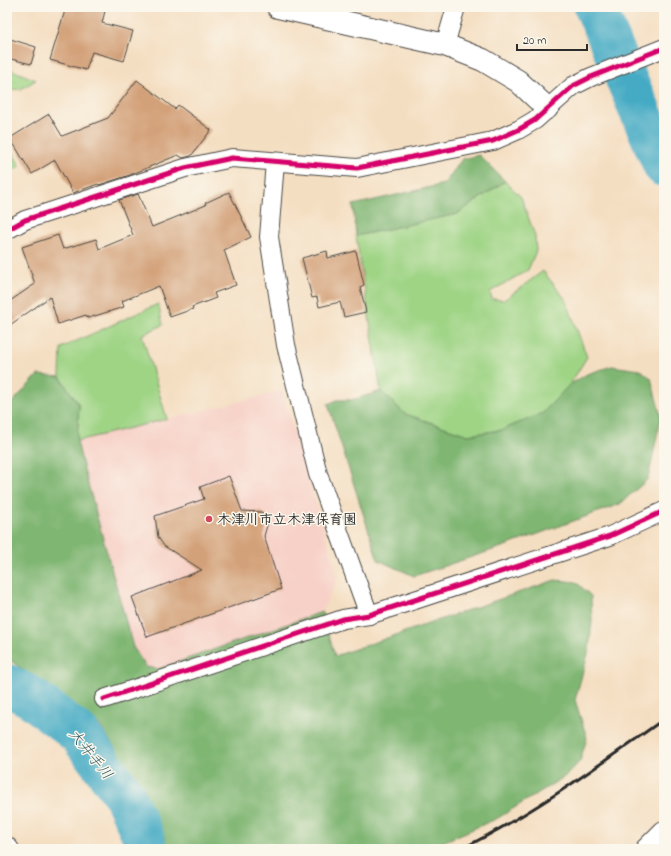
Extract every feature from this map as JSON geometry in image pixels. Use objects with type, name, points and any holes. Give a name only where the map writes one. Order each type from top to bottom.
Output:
[{"type":"street","points":[[278,7],[445,45],[483,60],[518,81],[547,108]]},
{"type":"street","points":[[445,45],[456,7]]},
{"type":"street","points":[[7,230],[25,220],[185,168],[232,158],[357,168],[493,141],[518,130],[535,120],[573,86],[591,77],[661,49]]},
{"type":"street","points":[[275,162],[269,237],[286,345],[318,474],[369,615]]},
{"type":"street","points":[[104,699],[343,619],[369,615],[610,536],[664,511]]},
{"type":"street","points":[[648,849],[664,832]]},
{"type":"street","points":[[7,846],[10,849]]},
{"type":"shaded area","name":"木津川市立木津保育園","points":[[282,391],[338,577],[322,612],[158,669],[146,667],[133,647],[77,441]]},
{"type":"green space","points":[[7,68],[36,80],[21,89],[7,90]]},
{"type":"green space","points":[[7,142],[20,166],[8,173],[7,173]]},
{"type":"green space","points":[[479,155],[505,181],[457,214],[356,236],[353,205],[444,184],[462,159]]},
{"type":"green space","points":[[505,181],[521,197],[535,236],[536,251],[528,270],[490,292],[492,299],[504,300],[543,271],[566,300],[587,357],[569,386],[543,413],[502,430],[468,435],[405,414],[381,391],[356,236],[457,214]]},
{"type":"green space","points":[[158,304],[163,325],[142,335],[167,419],[77,441],[79,405],[60,377],[61,348]]},
{"type":"green space","points":[[612,366],[640,370],[651,378],[661,417],[648,479],[620,504],[508,545],[414,576],[378,560],[328,404],[337,400],[352,400],[381,391],[405,414],[468,435],[502,430],[543,413],[569,385],[587,374]]},
{"type":"green space","points":[[38,375],[60,377],[79,405],[77,441],[82,462],[133,647],[146,667],[158,669],[322,612],[335,656],[555,580],[576,582],[591,596],[592,621],[589,650],[575,700],[587,738],[580,761],[567,775],[498,818],[427,849],[169,849],[140,785],[100,726],[7,658],[7,408]]},
{"type":"building","points":[[66,7],[106,7],[102,23],[133,31],[124,61],[92,52],[86,70],[50,60]]},
{"type":"building","points":[[7,38],[36,47],[31,64],[7,58]]},
{"type":"building","points":[[137,80],[175,109],[178,105],[211,130],[191,156],[183,158],[178,155],[130,175],[73,193],[55,160],[32,174],[10,138],[49,114],[62,136],[108,118]]},
{"type":"building","points":[[229,192],[251,237],[224,250],[236,285],[214,293],[216,298],[192,307],[193,309],[170,317],[159,286],[122,301],[124,307],[88,318],[86,315],[58,324],[50,297],[7,327],[7,303],[35,284],[22,247],[58,235],[63,249],[96,239],[99,249],[133,235],[119,200],[138,194],[152,227],[206,205],[205,203]]},
{"type":"building","points":[[327,251],[328,258],[356,251],[364,285],[360,287],[366,312],[344,317],[340,302],[319,307],[317,297],[312,298],[302,258]]},
{"type":"building","points":[[229,476],[242,511],[261,512],[266,515],[268,522],[264,536],[281,589],[147,637],[132,597],[202,570],[164,546],[158,537],[155,516],[204,499],[200,487]]},
{"type":"waterway","points":[[595,7],[664,166]]},
{"type":"waterway","name":"大井手川","points":[[7,685],[32,698],[79,734],[124,795],[143,836],[146,849]]},
{"type":"railway","points":[[461,849],[540,805],[664,719]]},
{"type":"cycle path","points":[[7,230],[25,220],[185,168],[232,158],[357,168],[493,141],[518,130],[535,120],[573,86],[591,77],[664,48]]},
{"type":"cycle path","points":[[104,699],[343,619],[369,615],[610,536],[664,511]]},
{"type":"place","name":"木津川市立木津保育園","points":[[209,519]]}]
